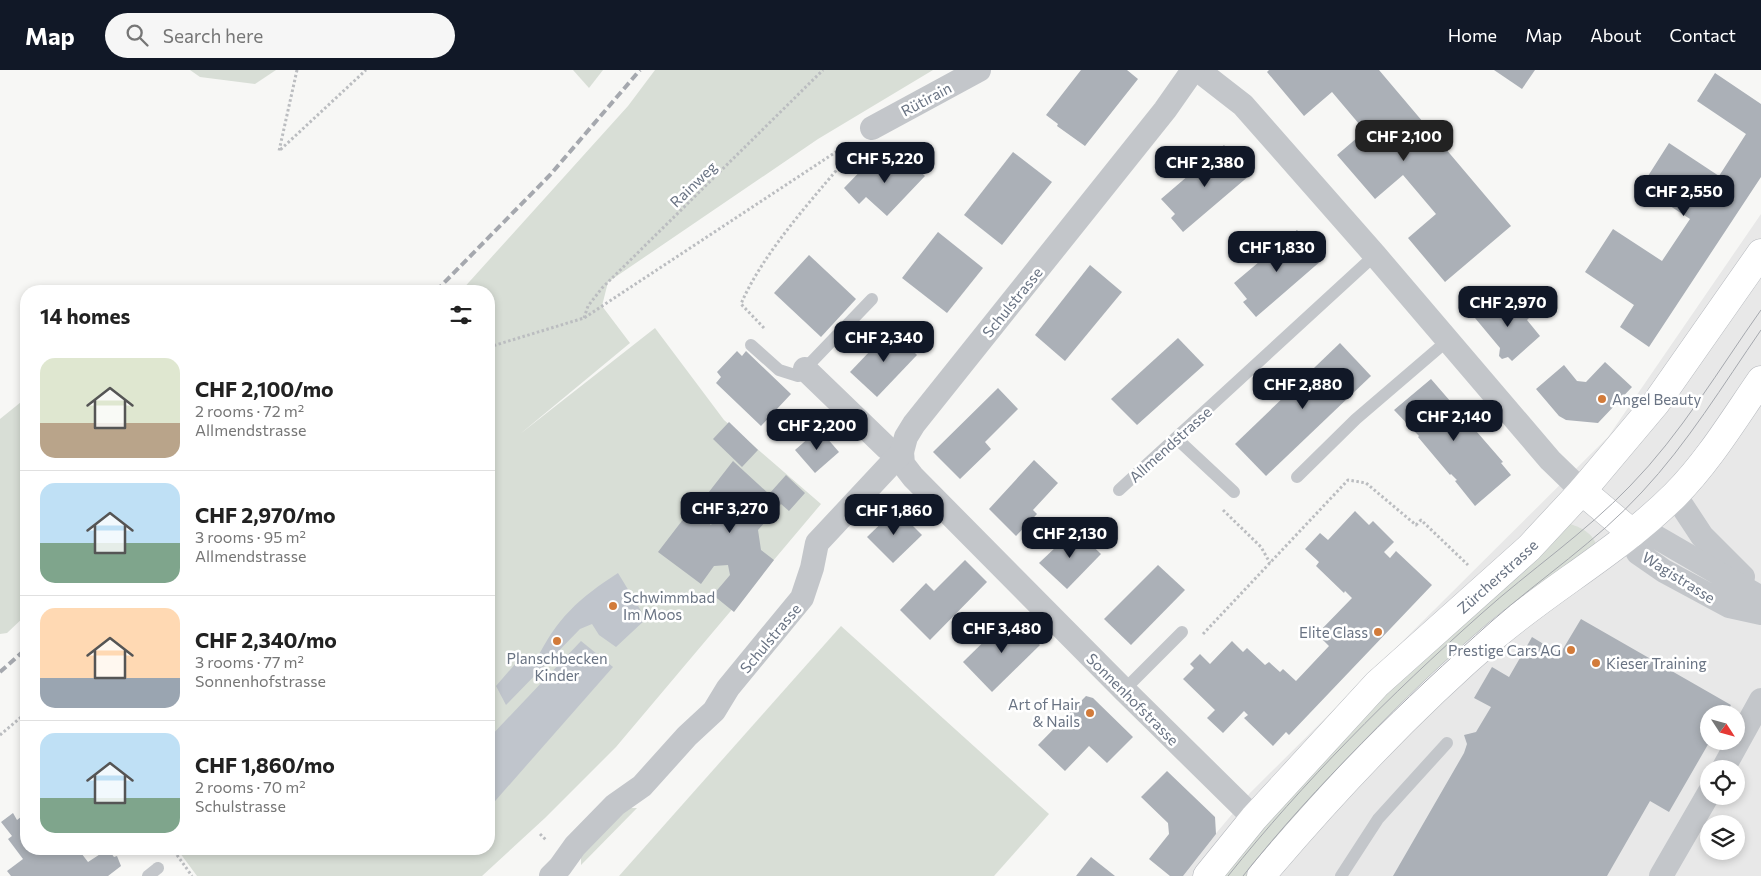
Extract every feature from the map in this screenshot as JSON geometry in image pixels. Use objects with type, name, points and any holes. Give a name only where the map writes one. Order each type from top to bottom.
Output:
[{"type":"main road","name":"Zürcherstrasse","points":[[1207,876],[1254,818],[1377,684],[1528,548],[1582,491],[1656,403],[1761,254]]},
{"type":"main road","points":[[1261,876],[1320,807],[1436,688],[1498,634],[1632,533],[1675,495],[1724,433],[1761,380]]},
{"type":"main road","points":[[1582,491],[1632,533]]},
{"type":"street","name":"Rütirain","points":[[872,128],[979,70]]},
{"type":"street","name":"Schulstrasse","points":[[551,876],[582,839],[615,805],[642,786],[687,736],[714,711],[728,688],[802,598],[812,568],[817,543],[902,452],[906,436],[914,424],[1165,110],[1193,70]]},
{"type":"street","points":[[1198,70],[1244,105],[1550,460],[1582,491]]},
{"type":"street","points":[[806,369],[887,448],[902,452]]},
{"type":"street","name":"Sonnenhofstrasse","points":[[902,452],[904,464],[913,477],[1254,818]]},
{"type":"street","name":"Wagistrasse","points":[[1675,495],[1710,544],[1760,602]]},
{"type":"street","name":"Wagistrasse","points":[[1632,533],[1651,534],[1760,602]]},
{"type":"street","points":[[1728,760],[1761,700]]},
{"type":"street","points":[[1661,876],[1702,805]]},
{"type":"lane","name":"Allmendstrasse","points":[[1119,490],[1375,255]]},
{"type":"lane","points":[[751,345],[779,370],[798,376],[872,299]]},
{"type":"lane","points":[[1297,477],[1356,419],[1448,341]]},
{"type":"lane","points":[[1176,438],[1234,492]]},
{"type":"lane","points":[[1124,690],[1182,632]]},
{"type":"lane","points":[[1341,876],[1378,819],[1446,743]]},
{"type":"path","points":[[297,70],[279,151],[366,70]]},
{"type":"path","name":"Rainweg","points":[[584,318],[588,306],[602,288],[823,70]]},
{"type":"path","points":[[495,345],[584,318],[872,128]]},
{"type":"path","points":[[741,304],[748,288],[777,246],[872,128]]},
{"type":"path","points":[[1198,639],[1348,480],[1366,483],[1416,525],[1421,520],[1470,567]]},
{"type":"path","points":[[1220,507],[1261,547],[1270,563]]},
{"type":"path","points":[[0,735],[20,718]]},
{"type":"path","points":[[178,855],[192,876]]},
{"type":"shaded area","points":[[190,70],[276,70],[255,84],[200,77]]},
{"type":"shaded area","points":[[573,70],[603,70],[589,88]]},
{"type":"shaded area","name":"Schwimmbad Im Moos","points":[[655,70],[933,70],[818,139],[608,282],[602,306],[630,343],[520,434],[655,328],[724,420],[821,504],[616,747],[545,818],[482,876],[197,876],[181,855],[495,855],[495,285],[466,285],[628,106]]},
{"type":"shaded area","points":[[1761,214],[1761,876],[1180,876],[1250,793],[1608,437]]},
{"type":"shaded area","points":[[20,403],[20,621],[7,633],[0,634],[0,419]]},
{"type":"shaded area","points":[[1570,524],[1588,533],[1594,540],[1597,550],[1253,876],[1218,876],[1340,735]]},
{"type":"shaded area","name":"Planschbecken Kinder","points":[[618,573],[646,619],[616,647],[599,635],[592,624],[580,629],[506,705],[496,686],[522,656],[536,661],[560,621],[592,591]]},
{"type":"shaded area","points":[[841,626],[1049,814],[994,876],[619,876]]},
{"type":"shaded area","points":[[581,641],[613,667],[495,801],[495,732]]},
{"type":"shaded area","points":[[627,808],[637,808],[581,865],[581,855]]},
{"type":"building","points":[[1081,70],[1127,70],[1138,79],[1085,146],[1057,126],[1058,124],[1046,115]]},
{"type":"building","points":[[1269,70],[1379,70],[1511,226],[1445,282],[1408,238],[1436,214],[1403,175],[1375,199],[1337,155],[1365,131],[1332,92],[1304,116],[1267,72]]},
{"type":"building","points":[[1494,70],[1535,70],[1522,89]]},
{"type":"building","points":[[1715,73],[1761,104],[1761,177],[1649,347],[1620,327],[1634,305],[1585,272],[1613,229],[1662,261],[1690,219],[1641,187],[1669,143],[1719,176],[1746,134],[1697,101]]},
{"type":"building","points":[[1224,145],[1250,175],[1183,232],[1171,218],[1175,214],[1161,199]]},
{"type":"building","points":[[1013,152],[1052,182],[1002,245],[964,215]]},
{"type":"building","points":[[902,154],[925,176],[887,216],[866,197],[859,204],[844,188],[871,160],[884,173]]},
{"type":"building","points":[[1297,230],[1322,260],[1256,317],[1243,302],[1247,299],[1234,283]]},
{"type":"building","points":[[938,232],[983,268],[947,313],[902,278]]},
{"type":"building","points":[[809,255],[856,299],[821,337],[774,293]]},
{"type":"building","points":[[1090,265],[1122,292],[1065,361],[1035,335]]},
{"type":"building","points":[[1504,294],[1517,310],[1523,306],[1531,316],[1527,320],[1540,336],[1512,361],[1508,357],[1502,359],[1499,356],[1500,348],[1475,318]]},
{"type":"building","points":[[891,329],[917,355],[877,397],[850,372]]},
{"type":"building","points":[[1178,338],[1204,365],[1137,425],[1111,399]]},
{"type":"building","points":[[1340,343],[1371,376],[1266,476],[1235,444]]},
{"type":"building","points":[[737,351],[742,356],[746,351],[791,394],[761,426],[716,383],[721,377],[717,372]]},
{"type":"building","points":[[1605,362],[1632,387],[1598,423],[1566,420],[1559,416],[1536,389],[1564,365],[1577,381],[1586,382]]},
{"type":"building","points":[[1431,379],[1503,462],[1501,463],[1511,475],[1475,506],[1455,481],[1457,480],[1450,475],[1419,436],[1394,410]]},
{"type":"building","points":[[998,388],[1018,409],[985,442],[991,449],[960,479],[933,452]]},
{"type":"building","points":[[729,422],[758,450],[742,467],[713,439]]},
{"type":"building","points":[[819,429],[839,452],[815,473],[795,450]]},
{"type":"building","points":[[1034,460],[1058,483],[1033,510],[1037,514],[1016,536],[989,509]]},
{"type":"building","points":[[733,461],[769,494],[786,475],[805,493],[789,511],[781,504],[758,530],[761,550],[774,560],[734,612],[713,595],[730,575],[728,565],[714,566],[701,584],[658,552],[691,509],[711,525],[713,522],[722,520],[725,514],[705,497]]},
{"type":"building","points":[[896,509],[922,535],[893,563],[867,537]]},
{"type":"building","points":[[1355,511],[1369,525],[1373,521],[1394,542],[1384,552],[1390,558],[1396,551],[1432,585],[1289,735],[1286,732],[1273,746],[1244,718],[1248,715],[1244,711],[1223,733],[1207,718],[1215,710],[1183,679],[1194,668],[1190,664],[1200,654],[1210,664],[1232,641],[1243,652],[1247,648],[1265,665],[1269,662],[1280,672],[1283,669],[1296,681],[1329,646],[1317,634],[1352,598],[1345,591],[1344,593],[1316,566],[1319,562],[1305,549],[1320,533],[1328,540]]},
{"type":"building","points":[[1075,529],[1101,554],[1067,589],[1039,563]]},
{"type":"building","points":[[965,560],[987,582],[930,640],[900,610],[926,583],[934,591]]},
{"type":"building","points":[[1158,565],[1185,590],[1131,645],[1104,619]]},
{"type":"building","points":[[1011,615],[1040,645],[992,692],[963,662]]},
{"type":"building","points":[[1581,619],[1731,705],[1700,705],[1700,750],[1705,750],[1669,812],[1650,801],[1607,876],[1393,876],[1464,753],[1467,744],[1464,735],[1476,732],[1491,707],[1474,698],[1492,667],[1509,677],[1532,637],[1560,654]]},
{"type":"building","points":[[1086,696],[1093,698],[1133,737],[1107,763],[1089,746],[1065,771],[1038,745]]},
{"type":"building","points":[[1167,771],[1215,817],[1216,834],[1183,876],[1170,876],[1149,859],[1169,834],[1168,823],[1141,797]]},
{"type":"building","points":[[13,813],[17,820],[20,818],[20,855],[8,839],[12,836],[1,822]]},
{"type":"building","points":[[20,855],[83,855],[88,862],[99,855],[112,855],[114,857],[117,856],[121,866],[108,876],[11,876],[7,871],[23,859]]},
{"type":"building","points":[[1091,857],[1115,876],[1076,876]]},
{"type":"tram line","points":[[1228,876],[1287,806],[1381,707],[1481,614],[1595,520],[1649,466],[1699,401],[1761,310]]},
{"type":"tram line","points":[[1243,876],[1331,775],[1426,681],[1492,621],[1588,543],[1625,510],[1674,454],[1719,393],[1761,330]]},
{"type":"railway","points":[[442,285],[550,175],[640,70]]},
{"type":"railway","points":[[0,672],[20,654]]},
{"type":"place","name":"Angel Beauty","points":[[1602,399]]},
{"type":"place","name":"Schwimmbad Im Moos","points":[[613,606]]},
{"type":"place","name":"Elite Class","points":[[1378,632]]},
{"type":"place","name":"Planschbecken Kinder","points":[[557,641]]},
{"type":"place","name":"Prestige Cars AG","points":[[1571,650]]},
{"type":"place","name":"Kieser Training","points":[[1596,663]]},
{"type":"place","name":"Art of Hair & Nails","points":[[1090,713]]}]
